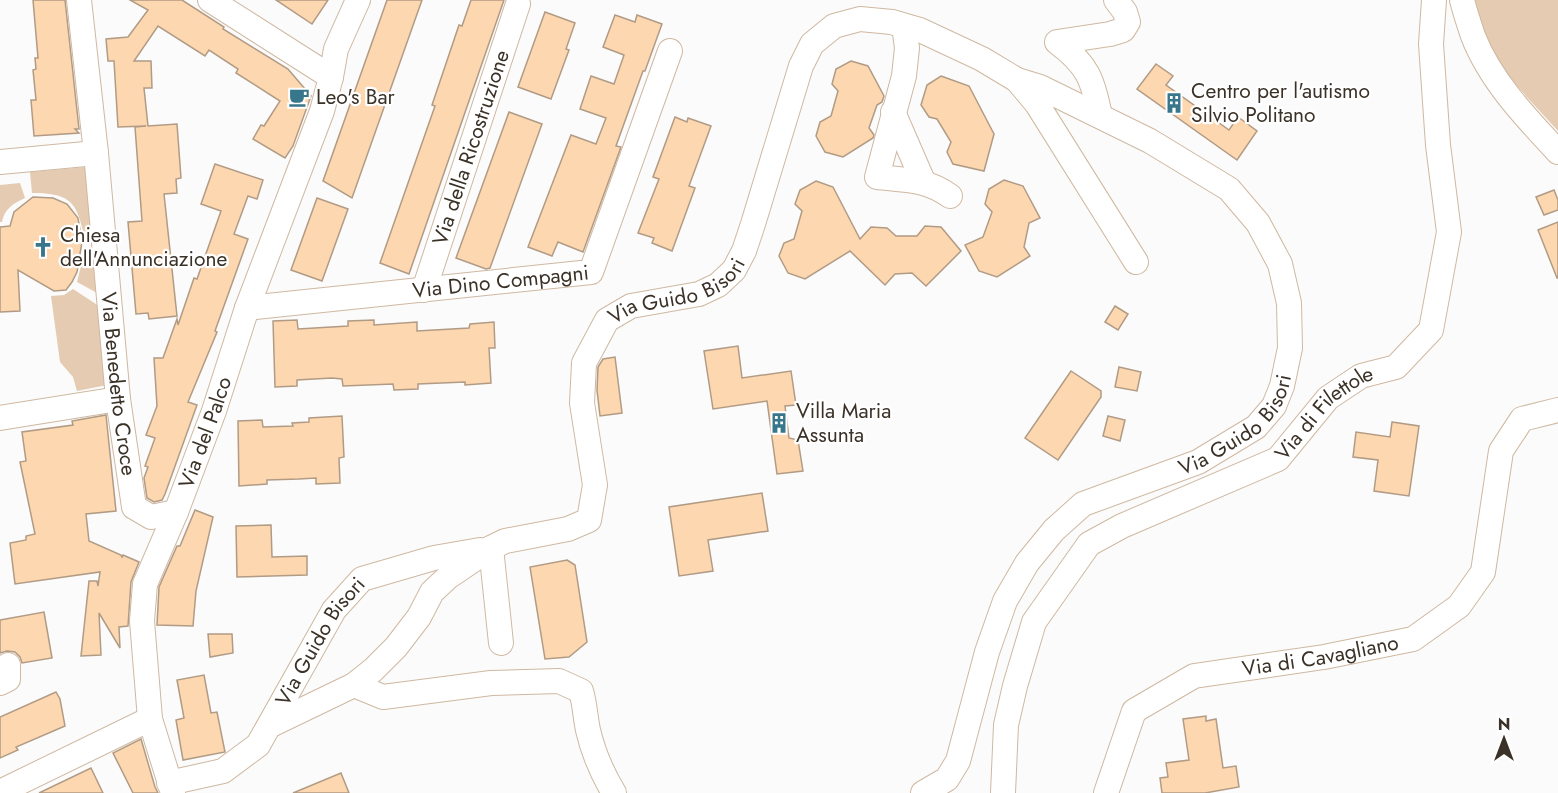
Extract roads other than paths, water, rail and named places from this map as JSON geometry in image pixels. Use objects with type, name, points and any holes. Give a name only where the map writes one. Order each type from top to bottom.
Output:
[{"type":"street","name":"Via Benedetto Croce","points":[[79,0],[96,153],[118,399],[134,507],[151,517],[176,512]]},
{"type":"street","points":[[210,0],[331,77]]},
{"type":"street","name":"Via del Palco","points":[[171,788],[150,719],[142,621],[145,585],[176,512],[214,411],[248,308],[322,111],[336,49],[358,0]]},
{"type":"street","points":[[1101,116],[1095,90],[1086,69],[1072,52],[1058,42],[1123,30],[1128,22],[1125,12],[1116,0]]},
{"type":"street","name":"Via di Filettole","points":[[1003,793],[1006,725],[1034,622],[1089,544],[1122,526],[1278,459],[1328,398],[1360,376],[1396,367],[1431,330],[1449,232],[1438,145],[1431,44],[1434,0]]},
{"type":"street","points":[[1462,0],[1473,37],[1489,66],[1535,128],[1558,152]]},
{"type":"street","name":"Via della Ricostruzione","points":[[424,290],[518,4]]},
{"type":"street","name":"Via Guido Bisori","points":[[271,725],[354,685],[374,670],[396,647],[419,617],[432,592],[448,577],[491,548],[505,541],[568,529],[588,520],[595,485],[582,403],[584,363],[596,338],[607,320],[631,306],[699,294],[718,285],[734,270],[744,251],[801,66],[812,44],[834,27],[860,19],[892,22],[920,30],[982,59],[1017,80],[1040,87],[1101,116],[1150,141],[1229,189],[1258,223],[1280,264],[1289,303],[1290,348],[1282,386],[1274,406],[1256,427],[1198,462],[1083,504],[1054,530],[1027,563],[1005,601],[987,652],[958,761],[947,779],[924,793]]},
{"type":"street","points":[[892,22],[904,26],[907,48],[904,76],[877,177],[923,181],[938,187],[950,196]]},
{"type":"street","name":"Via Dino Compagni","points":[[248,308],[591,272],[670,51]]},
{"type":"street","name":"Via Guido Bisori","points":[[1017,80],[1037,104],[1136,262]]},
{"type":"street","points":[[893,112],[923,181]]},
{"type":"street","points":[[0,162],[96,153]]},
{"type":"street","points":[[0,418],[118,399]]},
{"type":"street","name":"Via di Cavagliano","points":[[1106,793],[1134,711],[1194,676],[1324,657],[1413,639],[1459,606],[1483,572],[1501,451],[1522,419],[1558,410]]},
{"type":"street","points":[[491,548],[501,643]]},
{"type":"street","name":"Via Guido Bisori","points":[[171,788],[223,771],[258,746],[334,610],[362,579],[434,558],[491,548]]},
{"type":"street","points":[[354,685],[383,697],[491,683],[559,681],[580,692],[586,707],[588,728],[596,757],[614,793]]},
{"type":"street","points":[[0,792],[150,719]]},
{"type":"place","name":"Leo's Bar","points":[[299,97]]},
{"type":"place","name":"Centro per l'autismo Silvio Politano","points":[[1174,103]]},
{"type":"place","name":"Chiesa dell'Annunciazione","points":[[43,247]]},
{"type":"place","name":"Villa Maria Assunta","points":[[779,423]]}]
